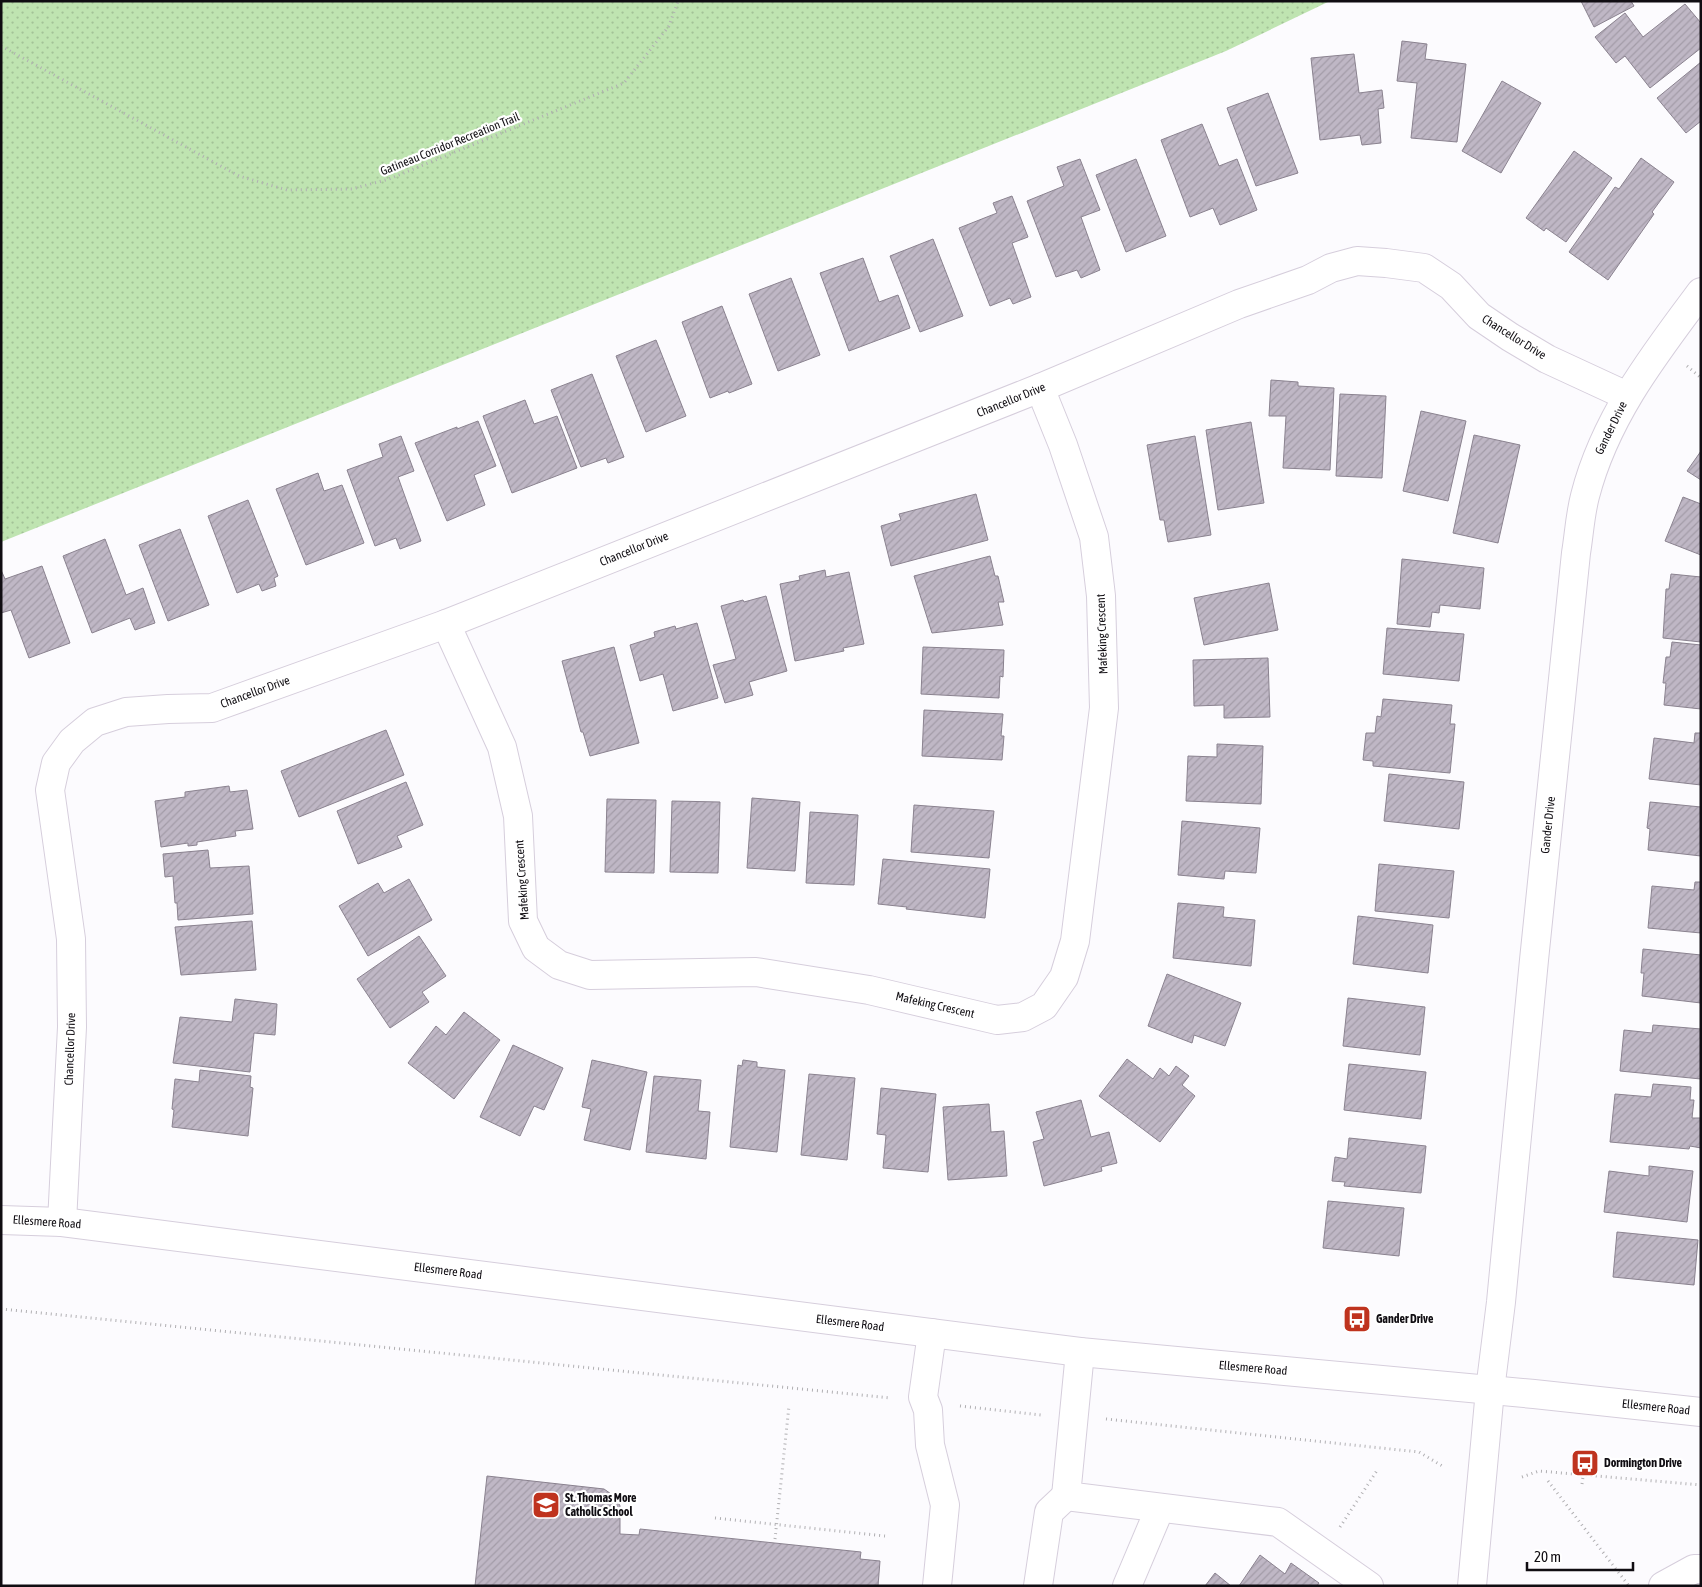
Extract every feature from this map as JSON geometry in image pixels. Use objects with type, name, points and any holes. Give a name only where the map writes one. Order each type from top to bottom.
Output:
[{"type":"street","name":"Chancellor Drive","points":[[62,1222],[72,1027],[70,939],[50,790],[56,763],[72,741],[95,722],[126,712],[168,708],[212,708],[446,624],[1040,388],[1239,304],[1308,280],[1331,268],[1357,261],[1424,268],[1451,286],[1479,316],[1510,337],[1547,359],[1627,396]]},
{"type":"street","name":"Gander Drive","points":[[1490,1390],[1501,1302],[1535,950],[1584,498],[1597,457],[1614,418],[1662,344],[1701,292]]},
{"type":"street","name":"Mafeking Crescent","points":[[446,624],[502,747],[518,816],[523,921],[536,948],[559,965],[590,974],[756,972],[869,990],[997,1020],[1023,1017],[1044,1006],[1064,977],[1075,941],[1104,708],[1101,596],[1094,537],[1063,445],[1040,388]]},
{"type":"street","name":"Ellesmere Road","points":[[1,1220],[62,1222],[1080,1352],[1490,1390],[1701,1412]]},
{"type":"street","points":[[932,1333],[923,1397],[928,1410],[930,1446],[945,1505],[937,1586]]},
{"type":"street","points":[[1038,1586],[1049,1512],[1066,1496],[1080,1352]]},
{"type":"street","points":[[1472,1586],[1490,1390]]},
{"type":"street","points":[[1066,1496],[1278,1522],[1369,1586]]},
{"type":"street","points":[[1127,1586],[1160,1508]]},
{"type":"street","points":[[1663,1586],[1694,1569],[1701,1569]]},
{"type":"path","name":"Gatineau Corridor Recreation Trail","points":[[1,46],[239,176],[287,190],[352,189],[389,179],[624,83],[669,26],[678,1]]},
{"type":"path","points":[[1,1309],[891,1398],[928,1410],[951,1405],[1045,1415],[1073,1426],[1098,1418],[1419,1452],[1444,1467]]},
{"type":"path","points":[[775,1538],[789,1406]]},
{"type":"path","points":[[1582,1484],[1585,1464]]},
{"type":"path","points":[[1322,1554],[1378,1469]]},
{"type":"path","points":[[1522,1477],[1539,1471],[1701,1485]]},
{"type":"path","points":[[1548,1481],[1629,1586]]},
{"type":"path","points":[[716,1518],[885,1536]]},
{"type":"green space","points":[[1,1],[1330,1],[1226,51],[1,542]]},
{"type":"building","points":[[1581,1],[1631,1],[1634,6],[1594,27]]},
{"type":"building","points":[[1685,4],[1701,23],[1701,48],[1650,88],[1625,56],[1616,63],[1595,37],[1625,13],[1643,37]]},
{"type":"building","points":[[1402,41],[1427,44],[1425,59],[1466,64],[1457,142],[1411,138],[1417,83],[1397,81]]},
{"type":"building","points":[[1354,54],[1359,93],[1382,90],[1384,108],[1378,109],[1381,143],[1362,145],[1360,135],[1320,140],[1311,58]]},
{"type":"building","points":[[1701,62],[1701,121],[1686,133],[1657,98]]},
{"type":"building","points":[[1502,81],[1541,103],[1501,173],[1462,151]]},
{"type":"building","points":[[1268,93],[1298,173],[1256,186],[1227,108]]},
{"type":"building","points":[[1202,124],[1219,166],[1237,159],[1257,210],[1220,225],[1213,208],[1190,217],[1161,140]]},
{"type":"building","points":[[1574,151],[1612,178],[1566,242],[1546,228],[1544,231],[1526,218]]},
{"type":"building","points":[[1641,158],[1674,182],[1608,280],[1569,252],[1615,187],[1619,189]]},
{"type":"building","points":[[1080,159],[1100,210],[1081,217],[1100,270],[1081,278],[1077,270],[1056,277],[1027,201],[1064,186],[1057,167]]},
{"type":"building","points":[[1136,159],[1166,236],[1126,252],[1096,175]]},
{"type":"building","points":[[1012,196],[1028,237],[1012,243],[1031,297],[1013,304],[1010,298],[990,306],[959,228],[997,213],[993,203]]},
{"type":"building","points":[[933,239],[963,316],[920,332],[890,256]]},
{"type":"building","points":[[863,258],[879,302],[898,295],[910,328],[849,351],[820,273]]},
{"type":"building","points":[[791,278],[820,355],[778,371],[749,294]]},
{"type":"building","points":[[722,306],[752,384],[710,398],[682,322]]},
{"type":"building","points":[[656,340],[686,416],[646,432],[616,356]]},
{"type":"building","points":[[592,374],[624,457],[608,463],[606,458],[581,467],[551,390]]},
{"type":"building","points":[[1271,380],[1298,382],[1298,386],[1334,388],[1330,470],[1283,468],[1286,416],[1269,416]]},
{"type":"building","points":[[1340,394],[1386,396],[1382,478],[1336,476]]},
{"type":"building","points":[[525,400],[534,424],[557,416],[577,468],[512,493],[483,416]]},
{"type":"building","points":[[1421,411],[1466,421],[1448,501],[1403,491]]},
{"type":"building","points":[[478,421],[496,466],[474,475],[485,505],[447,521],[415,443]]},
{"type":"building","points":[[1251,422],[1264,503],[1218,510],[1206,430]]},
{"type":"building","points":[[1474,435],[1520,445],[1498,543],[1453,533]]},
{"type":"building","points":[[401,436],[414,471],[398,477],[421,541],[400,549],[396,538],[375,546],[347,470],[383,457],[379,444]]},
{"type":"building","points":[[1195,436],[1211,535],[1168,542],[1164,520],[1160,520],[1147,445]]},
{"type":"building","points":[[1701,451],[1701,480],[1687,471]]},
{"type":"building","points":[[318,473],[324,491],[342,485],[364,543],[306,565],[276,489]]},
{"type":"building","points":[[976,494],[988,540],[891,566],[881,526],[901,520],[899,514]]},
{"type":"building","points":[[1683,497],[1701,504],[1701,555],[1665,541]]},
{"type":"building","points":[[248,500],[278,576],[274,578],[276,586],[262,591],[259,584],[237,593],[208,516]]},
{"type":"building","points":[[180,529],[209,605],[168,621],[139,545]]},
{"type":"building","points":[[105,539],[126,595],[143,588],[155,623],[135,630],[130,618],[92,633],[63,556]]},
{"type":"building","points":[[990,556],[995,576],[998,576],[1004,602],[998,602],[1003,625],[932,633],[914,576]]},
{"type":"building","points":[[1402,559],[1484,568],[1480,609],[1440,605],[1439,613],[1432,612],[1430,627],[1397,624]]},
{"type":"building","points":[[42,566],[70,643],[29,658],[11,610],[1,613],[1,570],[5,579]]},
{"type":"building","points":[[825,570],[826,577],[849,572],[864,644],[843,648],[844,651],[795,661],[780,584],[800,580],[799,576]]},
{"type":"building","points":[[1671,574],[1701,577],[1701,642],[1663,638],[1666,589],[1669,589]]},
{"type":"building","points":[[1269,583],[1278,630],[1204,645],[1194,598]]},
{"type":"building","points":[[766,596],[787,671],[749,682],[753,695],[725,703],[713,665],[736,659],[721,606]]},
{"type":"building","points":[[697,623],[718,698],[673,711],[663,674],[640,681],[630,645],[655,637],[654,632],[675,626],[676,629]]},
{"type":"building","points":[[1387,628],[1464,634],[1459,681],[1383,674]]},
{"type":"building","points":[[1672,642],[1701,645],[1701,709],[1664,705],[1666,683],[1663,683],[1666,657],[1670,657]]},
{"type":"building","points":[[614,647],[639,743],[590,756],[583,732],[581,732],[562,661]]},
{"type":"building","points":[[923,647],[1004,650],[1003,677],[1000,676],[999,698],[921,694]]},
{"type":"building","points":[[1268,658],[1270,717],[1224,718],[1224,705],[1194,706],[1193,660]]},
{"type":"building","points":[[1383,699],[1452,705],[1450,724],[1455,724],[1450,773],[1373,766],[1373,761],[1363,760],[1366,733],[1375,733],[1377,716],[1381,717]]},
{"type":"building","points":[[924,710],[1003,714],[1001,736],[1004,736],[1002,760],[922,756]]},
{"type":"building","points":[[386,730],[404,775],[299,817],[281,771]]},
{"type":"building","points":[[1695,733],[1701,733],[1701,785],[1649,779],[1654,738],[1694,743]]},
{"type":"building","points":[[1217,744],[1263,746],[1261,804],[1186,801],[1188,756],[1217,757]]},
{"type":"building","points":[[1389,774],[1464,782],[1459,829],[1384,821]]},
{"type":"building","points":[[406,782],[423,825],[397,836],[402,847],[358,864],[337,811]]},
{"type":"building","points":[[229,786],[230,792],[247,790],[253,829],[235,831],[236,836],[197,842],[197,845],[188,846],[188,843],[161,847],[155,801],[185,797],[185,792]]},
{"type":"building","points":[[752,798],[800,802],[795,871],[747,868]]},
{"type":"building","points":[[607,799],[656,800],[654,873],[605,872]]},
{"type":"building","points":[[672,801],[720,802],[718,873],[670,872]]},
{"type":"building","points":[[1650,802],[1701,807],[1701,856],[1648,850],[1650,829],[1647,828]]},
{"type":"building","points":[[914,805],[994,811],[989,858],[911,852]]},
{"type":"building","points":[[810,812],[858,815],[854,885],[806,883]]},
{"type":"building","points":[[1182,821],[1260,828],[1256,873],[1225,871],[1224,879],[1178,875]]},
{"type":"building","points":[[208,850],[210,868],[249,866],[253,914],[178,920],[173,876],[165,877],[163,854]]},
{"type":"building","points":[[883,859],[990,869],[985,918],[878,904]]},
{"type":"building","points":[[1379,864],[1454,871],[1449,918],[1375,911]]},
{"type":"building","points":[[409,879],[432,920],[368,956],[339,906],[378,883],[384,893]]},
{"type":"building","points":[[1695,882],[1701,882],[1701,933],[1648,928],[1652,886],[1694,890]]},
{"type":"building","points":[[1178,903],[1224,907],[1223,917],[1255,920],[1251,966],[1173,958]]},
{"type":"building","points":[[1358,916],[1433,925],[1428,973],[1353,964]]},
{"type":"building","points":[[252,921],[256,970],[181,975],[175,927]]},
{"type":"building","points":[[419,936],[446,976],[422,992],[429,1002],[390,1028],[357,979]]},
{"type":"building","points":[[1643,949],[1701,955],[1701,1003],[1642,996],[1644,973],[1641,973]]},
{"type":"building","points":[[1167,974],[1241,1003],[1225,1046],[1194,1035],[1192,1043],[1148,1026]]},
{"type":"building","points":[[1348,998],[1425,1007],[1420,1055],[1343,1046]]},
{"type":"building","points":[[235,999],[277,1004],[275,1035],[254,1033],[250,1072],[173,1063],[180,1017],[232,1022]]},
{"type":"building","points":[[464,1012],[500,1040],[454,1099],[408,1063],[436,1026],[446,1035]]},
{"type":"building","points":[[1653,1025],[1701,1029],[1701,1079],[1620,1071],[1624,1030],[1652,1033]]},
{"type":"building","points":[[513,1045],[563,1068],[544,1110],[534,1106],[520,1136],[480,1117]]},
{"type":"building","points":[[1127,1059],[1153,1079],[1160,1068],[1169,1076],[1176,1066],[1189,1076],[1182,1085],[1195,1096],[1160,1142],[1099,1096]]},
{"type":"building","points":[[592,1060],[647,1072],[630,1150],[584,1140],[591,1109],[582,1107]]},
{"type":"building","points":[[743,1060],[757,1062],[757,1067],[785,1070],[777,1152],[730,1147],[738,1065],[742,1066]]},
{"type":"building","points":[[1349,1064],[1426,1072],[1421,1119],[1344,1110]]},
{"type":"building","points":[[200,1070],[251,1076],[250,1087],[253,1088],[248,1136],[172,1127],[175,1079],[199,1082]]},
{"type":"building","points":[[809,1074],[855,1078],[847,1160],[801,1155]]},
{"type":"building","points":[[654,1076],[701,1080],[698,1111],[710,1112],[706,1159],[646,1152]]},
{"type":"building","points":[[1653,1084],[1691,1087],[1690,1100],[1694,1100],[1692,1118],[1701,1118],[1701,1148],[1690,1146],[1689,1149],[1610,1142],[1615,1094],[1651,1097]]},
{"type":"building","points":[[881,1088],[936,1094],[928,1172],[883,1168],[886,1135],[877,1134]]},
{"type":"building","points":[[1081,1100],[1091,1137],[1109,1132],[1117,1163],[1101,1167],[1102,1171],[1044,1186],[1033,1142],[1044,1139],[1036,1112]]},
{"type":"building","points":[[989,1104],[991,1132],[1004,1131],[1007,1176],[948,1180],[943,1107]]},
{"type":"building","points":[[1349,1138],[1426,1146],[1421,1193],[1344,1186],[1345,1182],[1332,1181],[1335,1157],[1347,1159]]},
{"type":"building","points":[[1649,1166],[1693,1171],[1687,1222],[1604,1212],[1609,1171],[1649,1176]]},
{"type":"building","points":[[1328,1201],[1404,1208],[1399,1256],[1323,1248]]},
{"type":"building","points":[[1617,1232],[1698,1240],[1694,1285],[1613,1277]]},
{"type":"building","points":[[487,1476],[604,1489],[617,1498],[620,1506],[620,1534],[639,1535],[640,1529],[861,1552],[860,1559],[880,1561],[878,1586],[475,1586]]},
{"type":"building","points":[[1260,1555],[1285,1574],[1291,1563],[1319,1583],[1317,1586],[1239,1586]]},
{"type":"building","points":[[1215,1573],[1231,1586],[1205,1586]]},
{"type":"place","name":"Gander Drive","points":[[1357,1319]]},
{"type":"place","name":"Dormington Drive","points":[[1585,1463]]},
{"type":"place","name":"St. Thomas More Catholic School","points":[[546,1505]]}]
